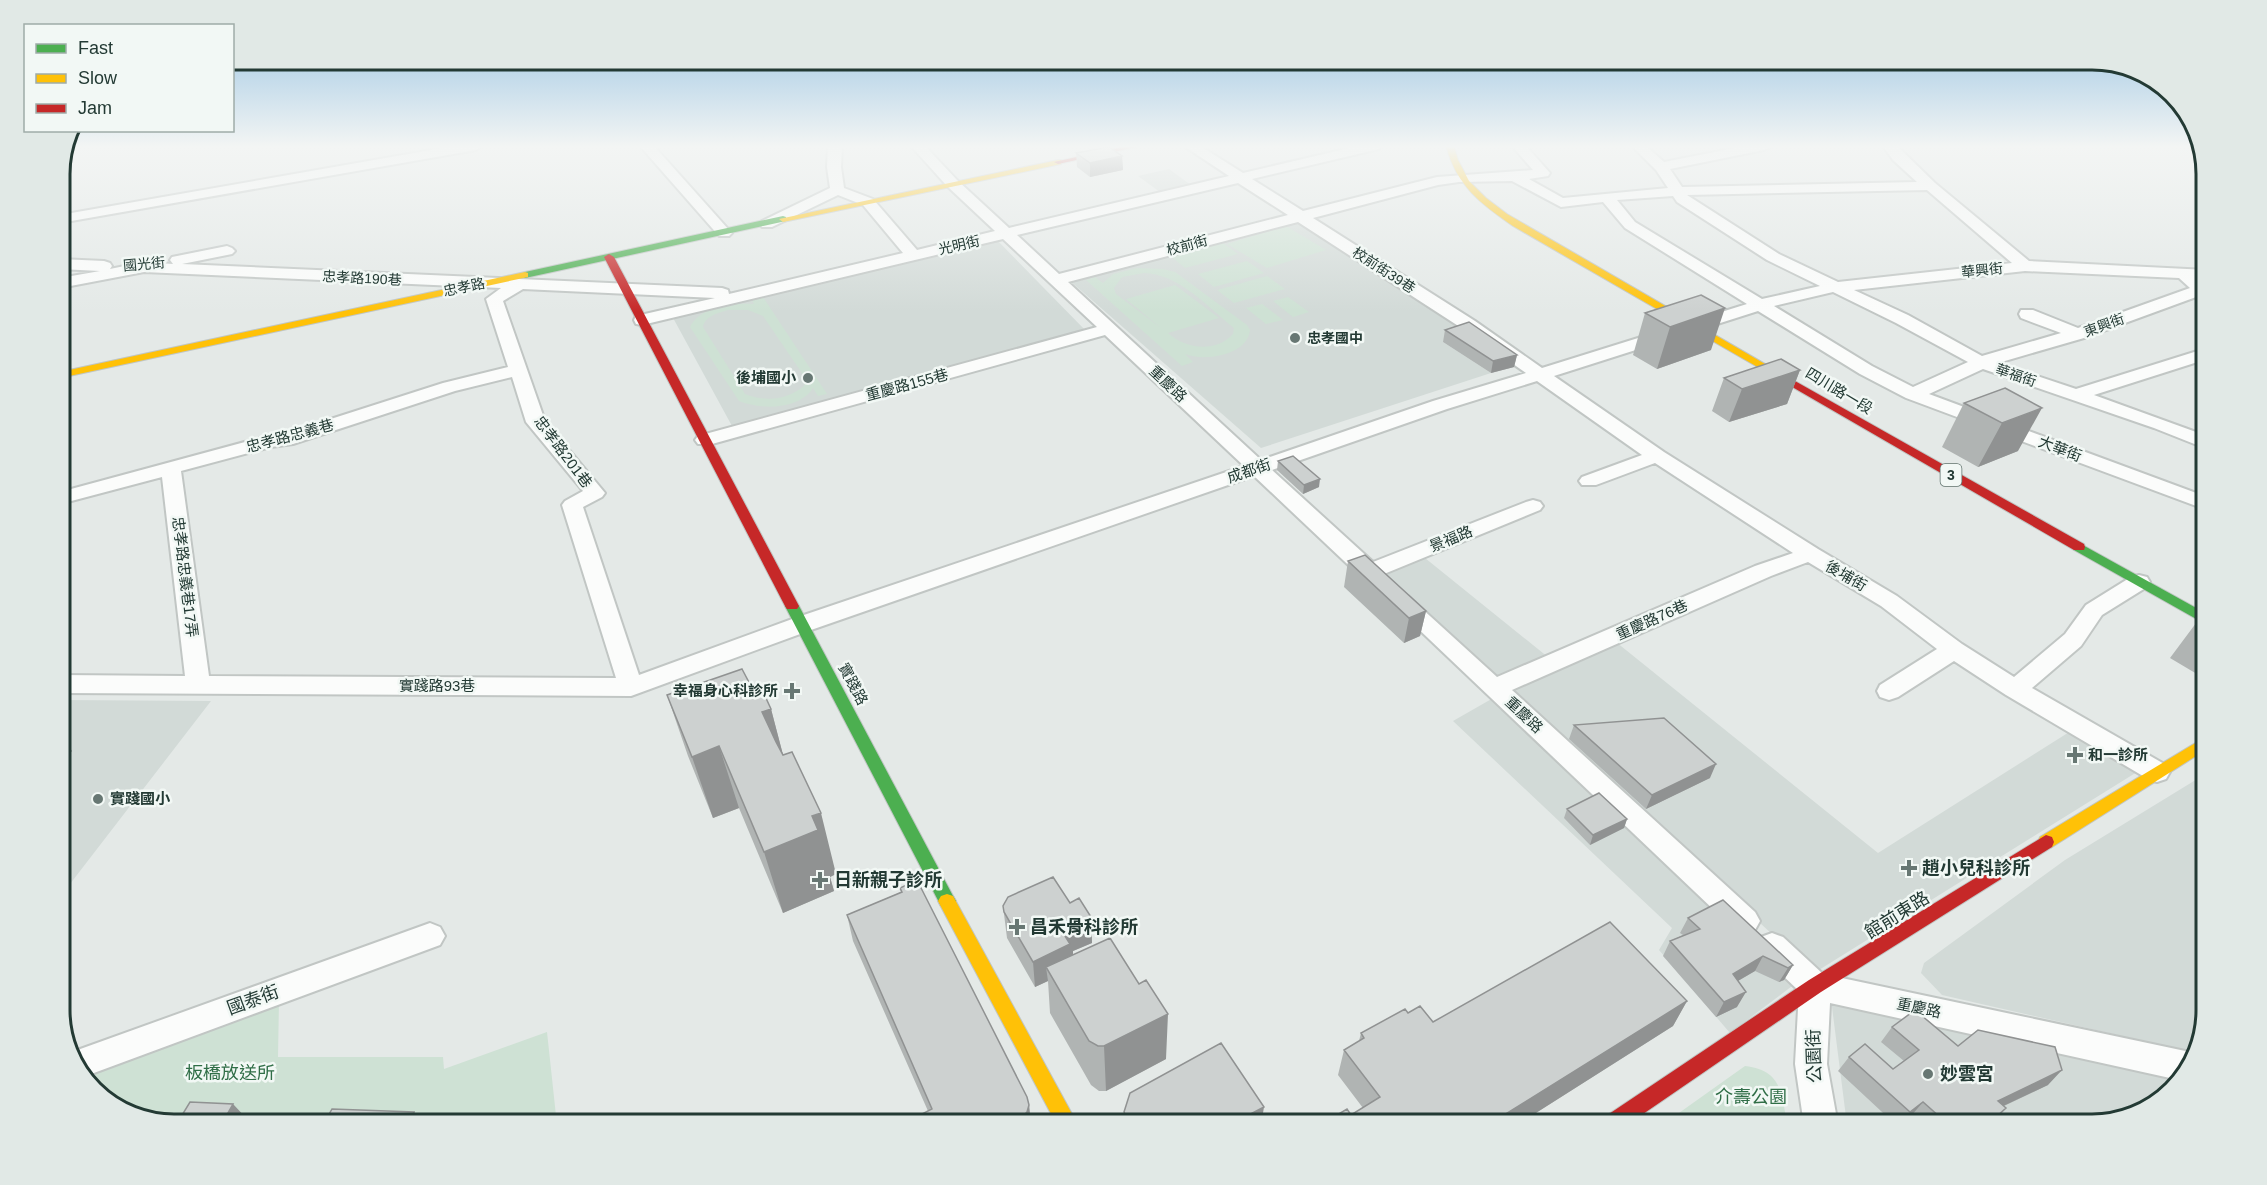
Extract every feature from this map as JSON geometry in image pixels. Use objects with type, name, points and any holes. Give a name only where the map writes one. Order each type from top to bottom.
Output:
[{"type":"street","points":[[71,217],[162,201]]},
{"type":"street","points":[[696,201],[724,233]]},
{"type":"street","points":[[766,224],[813,201]]},
{"type":"street","name":"忠孝路","points":[[71,373],[871,201]]},
{"type":"street","name":"重慶路","points":[[971,201],[1815,986],[2181,1065]]},
{"type":"street","name":"光明街","points":[[642,320],[1145,201]]},
{"type":"street","name":"校前街39巷","points":[[1279,201],[1538,374]]},
{"type":"street","name":"校前街","points":[[1056,280],[1355,201]]},
{"type":"street","name":"四川路一段","points":[[1483,201],[1516,224],[1697,326],[1877,433],[2196,614]]},
{"type":"street","points":[[1558,201],[1574,201]]},
{"type":"street","name":"大華街","points":[[1611,201],[1630,225],[1866,370],[1913,394],[2196,500]]},
{"type":"street","name":"華福街","points":[[1686,201],[1773,257],[1902,319],[1982,363],[2161,424],[2196,438]]},
{"type":"street","points":[[1948,201],[2025,266]]},
{"type":"street","points":[[868,202],[914,256]]},
{"type":"street","name":"國光街","points":[[71,264],[144,267],[227,251]]},
{"type":"street","name":"實踐路","points":[[609,257],[962,929],[1062,1114]]},
{"type":"street","name":"華興街","points":[[1759,305],[1835,287],[2025,266],[2196,274]]},
{"type":"street","points":[[71,281],[144,267]]},
{"type":"street","name":"忠孝路190巷","points":[[144,267],[482,283]]},
{"type":"street","name":"東興街","points":[[2182,273],[2196,286]]},
{"type":"street","name":"光明街","points":[[482,283],[754,293]]},
{"type":"street","name":"忠孝路201巷","points":[[518,285],[494,299],[536,422],[595,493],[572,505],[631,687]]},
{"type":"street","name":"東興街","points":[[1982,363],[2078,334],[2196,292]]},
{"type":"street","points":[[1697,326],[1759,305]]},
{"type":"street","points":[[2028,314],[2078,334]]},
{"type":"street","name":"成都街","points":[[803,624],[1538,374],[1697,326]]},
{"type":"street","name":"重慶路155巷","points":[[705,440],[1109,329]]},
{"type":"street","points":[[2076,395],[2196,357]]},
{"type":"street","points":[[1913,394],[1982,363]]},
{"type":"street","name":"忠孝路忠義巷","points":[[71,495],[270,441],[286,440],[448,387],[519,370]]},
{"type":"street","name":"後埔街","points":[[1538,374],[1657,456],[1810,555],[1889,601],[1954,650],[2015,689],[2157,772]]},
{"type":"street","points":[[1589,481],[1657,456]]},
{"type":"street","name":"忠孝路忠義巷17弄","points":[[171,469],[198,685]]},
{"type":"street","name":"景福路","points":[[1369,572],[1533,506]]},
{"type":"street","name":"重慶路76巷","points":[[1495,688],[1763,571],[1810,555]]},
{"type":"street","points":[[2015,689],[2073,640],[2094,610],[2139,582]]},
{"type":"street","name":"實踐路93巷","points":[[71,684],[631,687],[803,624]]},
{"type":"street","points":[[1888,691],[1954,650]]},
{"type":"street","name":"館前東路","points":[[1626,1114],[1815,986],[2196,749]]},
{"type":"street","name":"國泰街","points":[[84,1062],[430,936]]},
{"type":"street","name":"公園街","points":[[1815,986],[1810,1064],[1819,1114]]},
{"type":"shaded area","name":"忠孝國中","points":[[1293,220],[1469,334],[1443,342],[1491,373],[1261,448],[1069,280]]},
{"type":"shaded area","name":"後埔國小","points":[[998,241],[1086,331],[732,426],[672,316]]},
{"type":"shaded area","points":[[1425,558],[1559,666],[1616,642],[1878,853],[2074,729],[2137,772],[1814,973],[1383,574]]},
{"type":"shaded area","points":[[1495,697],[1800,980],[1730,1033],[1659,950],[1672,928],[1453,721]]},
{"type":"shaded area","name":"實踐國小","points":[[71,700],[211,701],[71,883]]},
{"type":"shaded area","points":[[2196,780],[2196,1024],[2188,1051],[1942,995],[1921,973],[1924,963],[2065,860]]},
{"type":"shaded area","points":[[1831,999],[2172,1077],[2161,1089],[2132,1107],[2106,1114],[1846,1114]]},
{"type":"green space","points":[[1286,226],[1326,250],[1267,268],[1227,244]]},
{"type":"green space","points":[[1222,242],[1238,254],[1185,268],[1169,255]]},
{"type":"green space","points":[[1247,261],[1264,273],[1214,287],[1198,274]]},
{"type":"green space","points":[[1137,268],[1175,272],[1247,325],[1250,330],[1247,339],[1234,351],[1214,357],[1185,354],[1193,362],[1182,366],[1086,280],[1095,277],[1103,283],[1113,274]],"holes":[[[1144,273],[1157,275],[1181,285],[1192,293],[1234,328],[1233,334],[1218,344],[1200,347],[1183,343],[1168,333],[1219,318],[1175,285],[1126,299],[1161,328],[1116,294],[1114,288],[1122,277]]]},
{"type":"green space","points":[[1267,276],[1285,289],[1234,303],[1217,290]]},
{"type":"green space","points":[[763,297],[827,394],[818,396],[813,388],[799,401],[768,407],[739,401],[690,327],[702,314],[710,310],[727,305],[754,304],[752,300]],"holes":[[[728,310],[748,310],[763,316],[806,379],[804,386],[797,391],[783,397],[768,399],[745,394],[703,327],[706,320],[716,314]]]},
{"type":"green space","points":[[1288,297],[1309,312],[1293,317],[1273,301]]},
{"type":"green space","points":[[1262,304],[1283,320],[1266,324],[1246,308]]},
{"type":"green space","name":"板橋放送所","points":[[279,1001],[278,1057],[443,1057],[444,1069],[547,1032],[556,1114],[161,1114],[129,1104],[117,1097],[106,1089],[90,1070]]},
{"type":"green space","name":"介壽公園","points":[[1745,1066],[1757,1068],[1773,1078],[1778,1085],[1786,1114],[1677,1114]]},
{"type":"building","points":[[1701,295],[1725,308],[1670,327],[1645,313]]},
{"type":"building","points":[[1469,322],[1517,355],[1493,361],[1445,330]]},
{"type":"building","points":[[1781,359],[1800,370],[1742,389],[1724,378]]},
{"type":"building","points":[[2005,388],[2042,408],[2002,423],[1964,403]]},
{"type":"building","points":[[1293,456],[1320,479],[1304,485],[1278,461]]},
{"type":"building","points":[[1365,555],[1426,611],[1409,618],[1348,561]]},
{"type":"building","points":[[742,669],[751,686],[759,683],[771,709],[762,712],[776,742],[783,755],[792,752],[821,813],[812,816],[818,830],[764,852],[719,746],[692,757],[667,695]]},
{"type":"building","points":[[1664,718],[1716,764],[1652,795],[1574,725]]},
{"type":"building","points":[[1599,793],[1627,819],[1593,835],[1567,809]]},
{"type":"building","points":[[1053,877],[1070,903],[1079,898],[1091,917],[1068,927],[1072,933],[1065,936],[1070,944],[1033,962],[1004,912],[1003,906],[1008,897]]},
{"type":"building","points":[[917,880],[1027,1097],[1029,1105],[1025,1114],[922,1114],[932,1109],[847,915],[902,892],[900,888]]},
{"type":"building","points":[[1723,900],[1793,965],[1788,968],[1763,956],[1733,974],[1746,992],[1724,1002],[1670,941],[1700,929],[1688,918]]},
{"type":"building","points":[[1610,922],[1687,1001],[1506,1114],[1353,1114],[1380,1097],[1344,1050],[1364,1038],[1361,1033],[1405,1009],[1408,1013],[1420,1006],[1433,1022]]},
{"type":"building","points":[[1110,938],[1139,984],[1146,980],[1168,1014],[1104,1046],[1098,1046],[1089,1041],[1046,967]]},
{"type":"building","points":[[1915,1010],[1958,1046],[1978,1030],[2055,1047],[2062,1070],[1998,1101],[2006,1108],[1999,1114],[1937,1114],[1923,1102],[1910,1112],[1849,1057],[1865,1044],[1893,1069],[1919,1050],[1892,1027]]},
{"type":"building","points":[[1221,1043],[1264,1107],[1250,1114],[1125,1114],[1130,1093]]},
{"type":"building","points":[[190,1102],[233,1104],[227,1114],[183,1114]]},
{"type":"building","points":[[332,1109],[414,1112],[413,1114],[329,1114]]},
{"type":"building","points":[[1347,1109],[1350,1114],[1339,1114]]},
{"type":"traffic: fast","points":[[525,275],[783,219]]},
{"type":"traffic: fast","points":[[2079,547],[2196,614]]},
{"type":"traffic: fast","points":[[792,606],[947,901]]},
{"type":"traffic: slow","points":[[783,219],[868,201]]},
{"type":"traffic: slow","points":[[1485,201],[1516,224],[1779,375]]},
{"type":"traffic: slow","points":[[71,373],[525,275]]},
{"type":"traffic: slow","points":[[2046,842],[2196,749]]},
{"type":"traffic: slow","points":[[947,901],[1062,1114]]},
{"type":"traffic: jam","points":[[609,257],[792,606]]},
{"type":"traffic: jam","points":[[1779,375],[2079,547]]},
{"type":"traffic: jam","points":[[1626,1114],[1815,986],[2046,842]]},
{"type":"place","name":"忠孝國中","points":[[1295,338]]},
{"type":"place","name":"後埔國小","points":[[808,378]]},
{"type":"place","name":"幸福身心科診所","points":[[792,691]]},
{"type":"place","name":"和一診所","points":[[2075,755]]},
{"type":"place","name":"實踐國小","points":[[98,799]]},
{"type":"place","name":"趙小兒科診所","points":[[1909,868]]},
{"type":"place","name":"日新親子診所","points":[[820,880]]},
{"type":"place","name":"昌禾骨科診所","points":[[1017,927]]},
{"type":"place","name":"妙雲宮","points":[[1928,1074]]}]
